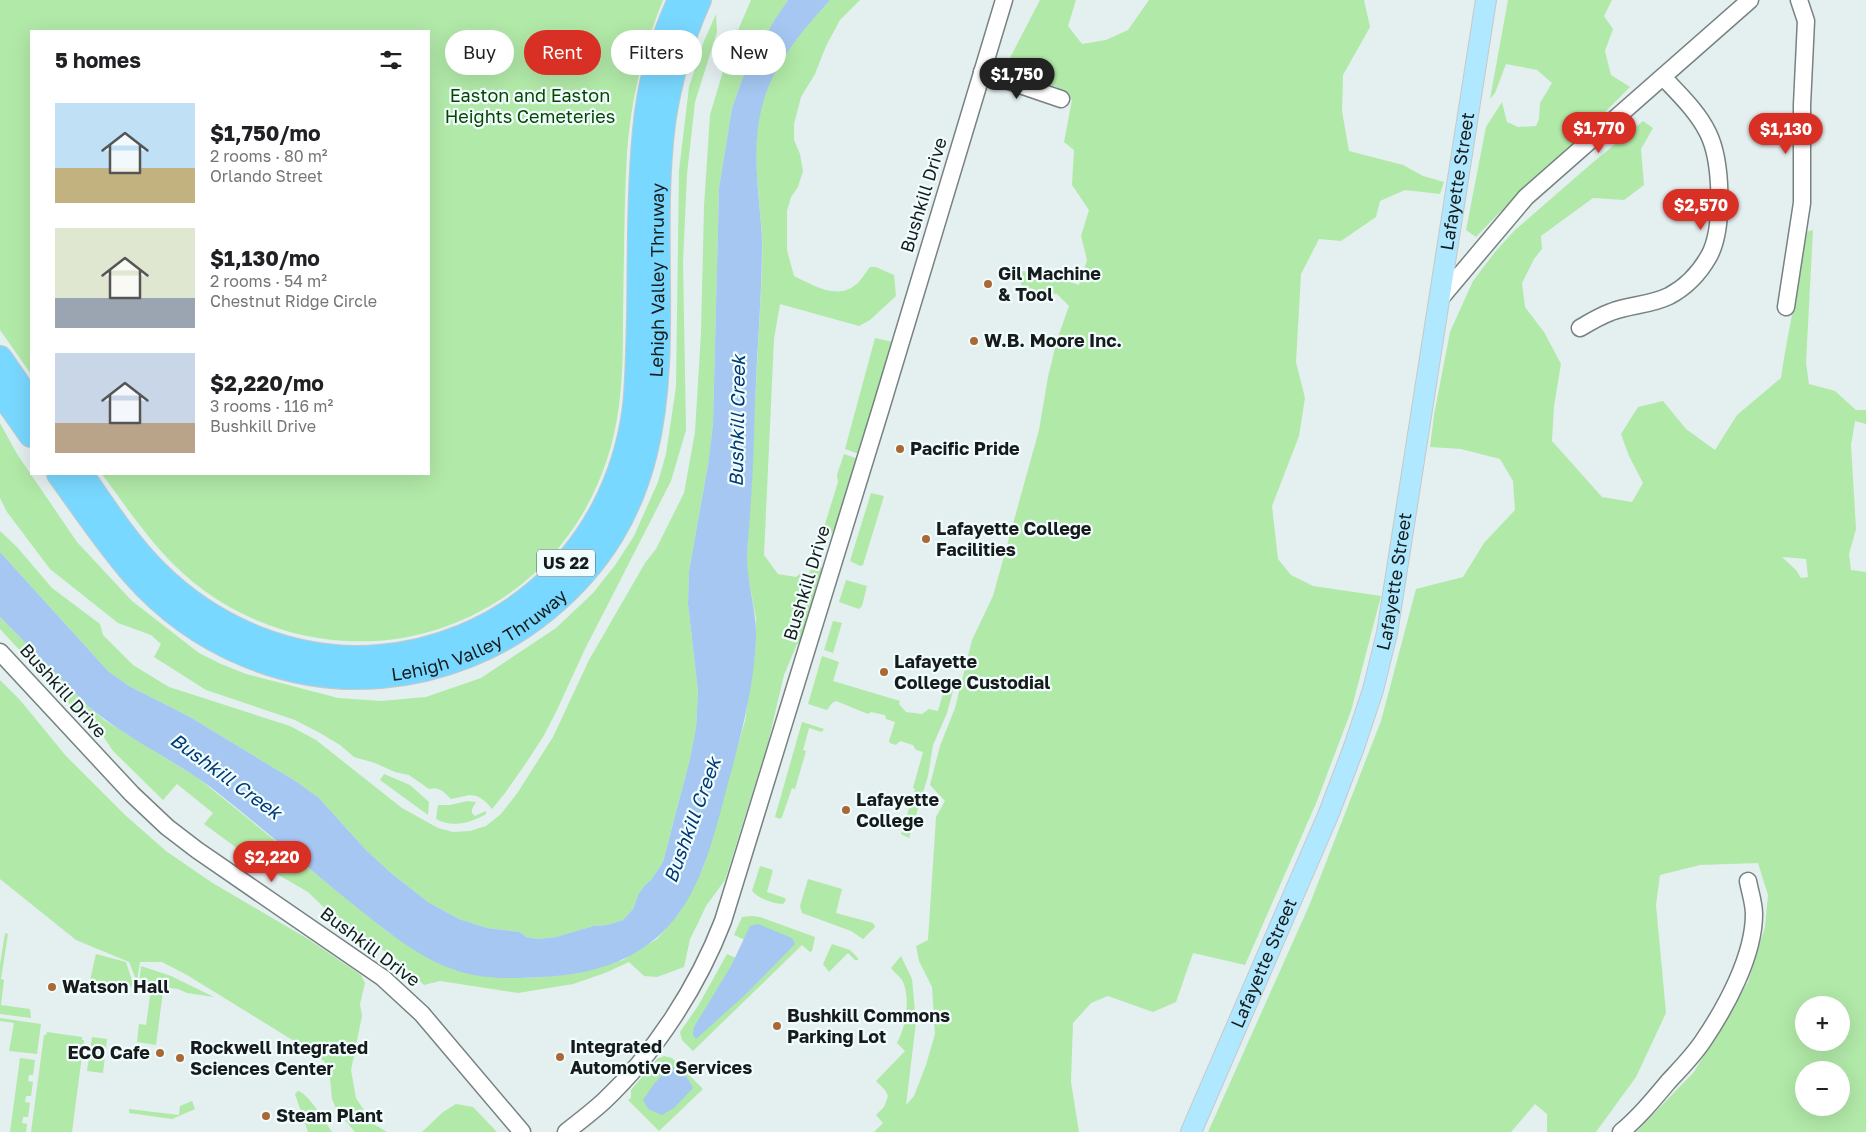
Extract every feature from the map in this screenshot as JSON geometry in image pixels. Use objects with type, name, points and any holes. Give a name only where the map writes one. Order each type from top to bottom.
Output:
[{"type":"highway","name":"Lehigh Valley Thruway","points":[[82,475],[138,552],[188,601],[228,625],[251,636],[289,649],[311,654],[356,658],[398,655],[418,651],[475,632],[528,599],[556,574],[590,531],[613,490],[627,447],[637,386],[642,175],[645,128],[657,65],[669,26],[680,0]]},
{"type":"highway","name":"Lehigh Valley Thruway","points":[[60,475],[119,557],[149,590],[185,620],[225,645],[243,654],[284,668],[308,673],[356,677],[386,676],[422,670],[463,658],[484,649],[540,614],[570,588],[607,542],[626,507],[644,458],[650,432],[656,388],[660,176],[663,125],[669,88],[678,55],[699,0]]},
{"type":"highway","points":[[0,358],[30,403]]},
{"type":"highway","points":[[0,391],[30,434]]},
{"type":"main road","name":"Lafayette Street","points":[[1192,1132],[1329,813],[1373,690],[1387,633],[1486,0]]},
{"type":"street","name":"Bushkill Drive","points":[[566,1132],[611,1095],[653,1046],[697,976],[721,927],[758,812],[1004,0]]},
{"type":"street","points":[[1439,300],[1526,197],[1750,0]]},
{"type":"street","points":[[1786,307],[1802,203],[1802,104],[1806,21],[1799,0]]},
{"type":"street","points":[[982,72],[1061,99]]},
{"type":"street","points":[[1580,328],[1611,312],[1669,296],[1691,280],[1710,255],[1718,226],[1717,160],[1709,134],[1696,114],[1663,77]]},
{"type":"street","name":"Bushkill Drive","points":[[0,652],[132,794],[167,827],[197,850],[383,978],[403,995],[422,1014],[522,1132]]},
{"type":"street","points":[[1621,1132],[1636,1120],[1702,1042],[1735,986],[1741,974],[1748,950],[1753,923],[1753,900],[1748,881]]},
{"type":"green space","name":"Easton and Easton Heights Cemeteries","points":[[0,0],[663,0],[652,30],[611,30],[611,75],[639,75],[627,152],[622,371],[619,405],[607,460],[597,486],[584,511],[552,556],[532,575],[495,603],[445,627],[392,640],[343,641],[284,630],[256,620],[230,607],[205,591],[181,572],[137,522],[103,475],[430,475],[430,30],[30,30],[30,373],[0,330]]},
{"type":"green space","points":[[751,0],[788,0],[769,30],[738,30]]},
{"type":"green space","points":[[830,0],[860,0],[840,20],[826,46],[815,74],[801,97],[794,124],[794,140],[800,154],[803,171],[787,211],[787,250],[794,276],[822,289],[844,291],[856,284],[870,267],[876,267],[894,275],[896,296],[870,320],[859,326],[780,304],[774,339],[764,555],[778,574],[796,577],[801,573],[809,573],[814,564],[820,565],[823,570],[801,643],[797,644],[784,675],[768,743],[725,880],[706,906],[690,939],[684,967],[657,977],[644,976],[629,962],[573,984],[518,993],[440,981],[424,985],[397,959],[340,923],[308,892],[256,862],[204,824],[213,813],[177,784],[163,800],[113,751],[103,736],[76,711],[0,629],[0,617],[104,720],[198,778],[389,933],[438,962],[466,973],[483,976],[529,978],[570,974],[623,960],[657,939],[679,913],[703,868],[745,721],[755,653],[756,618],[747,571],[747,555],[762,272],[762,235],[756,162],[757,130],[759,115],[768,87],[774,75],[786,75],[786,54]]},
{"type":"green space","points":[[1040,0],[1076,0],[1068,26],[1082,44],[1106,40],[1128,30],[1149,0],[1364,0],[1370,27],[1343,75],[1342,111],[1349,151],[1403,165],[1423,176],[1444,182],[1440,194],[1405,190],[1380,201],[1376,217],[1341,241],[1319,239],[1301,274],[1296,362],[1305,398],[1299,436],[1272,506],[1278,559],[1291,575],[1313,586],[1381,596],[1351,711],[1317,801],[1245,965],[1193,953],[1176,1002],[1153,1012],[1108,996],[1091,1003],[1073,1023],[1071,1082],[1079,1132],[874,1132],[883,1123],[876,1115],[884,1107],[888,1096],[876,1081],[905,1051],[897,1043],[905,1020],[907,1003],[905,987],[902,980],[891,968],[901,956],[912,979],[916,1022],[906,1105],[914,1096],[935,1034],[932,987],[919,961],[916,946],[928,940],[936,817],[945,801],[930,785],[940,746],[955,708],[972,640],[993,596],[1039,430],[1048,377],[1057,340],[1069,306],[1057,294],[1038,291],[1021,285],[1020,271],[1042,273],[1079,285],[1087,260],[1081,236],[1089,210],[1072,185],[1074,150],[1064,142],[1072,100],[1057,87],[1006,69]]},
{"type":"green space","points":[[1508,0],[1612,0],[1604,16],[1613,29],[1605,51],[1611,75],[1630,87],[1476,237],[1466,230],[1486,127],[1502,102],[1507,122],[1518,127],[1536,126],[1539,119],[1540,103],[1552,83],[1537,70],[1506,64],[1495,93],[1490,99]]},
{"type":"green space","points":[[716,14],[717,30],[712,30],[712,48],[695,102],[687,174],[683,262],[686,430],[671,481],[584,651],[557,710],[543,737],[526,763],[492,809],[478,796],[469,795],[451,799],[441,790],[436,788],[429,789],[409,775],[395,772],[375,763],[354,757],[340,745],[295,720],[206,690],[154,657],[161,644],[151,635],[118,623],[50,569],[7,512],[0,498],[0,423],[30,475],[77,542],[132,601],[199,653],[221,664],[246,674],[338,698],[381,701],[426,697],[481,678],[556,628],[593,593],[616,564],[634,536],[658,482],[666,454],[676,387],[679,171],[689,87],[693,75],[702,75],[702,47]]},
{"type":"green space","points":[[722,75],[744,75],[732,108],[719,188],[713,424],[708,465],[689,571],[688,604],[698,692],[696,727],[690,759],[663,862],[638,895],[633,909],[623,920],[607,925],[593,926],[556,937],[538,939],[526,937],[520,932],[487,928],[459,919],[428,902],[391,873],[365,849],[319,798],[297,782],[190,717],[129,686],[108,671],[0,552],[0,531],[17,547],[52,588],[100,624],[103,635],[133,665],[169,687],[290,726],[316,740],[402,808],[438,828],[453,832],[470,831],[486,826],[501,814],[518,792],[553,737],[589,660],[645,563],[656,549],[684,493],[695,432],[701,333],[704,207],[710,115]]},
{"type":"green space","points":[[1643,121],[1653,128],[1641,149],[1644,185],[1624,200],[1593,198],[1541,236],[1542,249],[1534,259],[1522,283],[1525,307],[1544,332],[1561,364],[1554,406],[1552,441],[1602,497],[1632,502],[1643,483],[1629,456],[1621,434],[1638,407],[1663,401],[1686,429],[1715,450],[1737,415],[1781,378],[1806,232],[1813,230],[1806,363],[1809,384],[1835,391],[1856,410],[1866,410],[1866,424],[1855,421],[1851,445],[1856,529],[1849,554],[1851,570],[1866,572],[1866,1132],[1636,1132],[1694,1072],[1748,982],[1765,927],[1768,895],[1758,863],[1700,865],[1660,875],[1656,905],[1666,1013],[1636,1077],[1596,1132],[1547,1132],[1547,1114],[1535,1104],[1511,1132],[1208,1132],[1309,906],[1381,721],[1416,589],[1463,577],[1484,543],[1515,510],[1513,481],[1500,459],[1461,449],[1430,447],[1434,415],[1450,332],[1473,281],[1514,231]],"holes":[[[1782,557],[1806,559],[1808,577],[1801,578],[1796,570]]]},
{"type":"green space","points":[[875,338],[893,342],[859,454],[845,449]]},
{"type":"green space","points":[[844,454],[858,459],[835,532],[829,533],[824,529]]},
{"type":"green space","points":[[871,493],[884,496],[863,565],[860,566],[850,561]]},
{"type":"green space","points":[[846,580],[867,586],[862,606],[859,609],[839,602]]},
{"type":"green space","points":[[833,621],[842,623],[833,653],[824,650]]},
{"type":"green space","points":[[822,656],[839,662],[833,681],[900,701],[899,704],[906,712],[922,714],[929,709],[938,711],[946,683],[952,684],[954,687],[947,713],[933,745],[928,776],[909,838],[901,834],[915,789],[913,788],[923,752],[916,750],[913,745],[900,741],[896,745],[890,743],[895,722],[886,719],[885,715],[871,712],[868,714],[836,701],[827,710],[808,704]]},
{"type":"green space","points":[[0,680],[20,700],[66,756],[125,815],[166,851],[211,882],[308,939],[361,975],[365,983],[360,1004],[362,1016],[351,1070],[356,1098],[372,1123],[387,1132],[355,1132],[337,1111],[332,1099],[330,1078],[325,1062],[315,1054],[187,975],[162,962],[140,962],[137,982],[129,962],[76,940],[0,879]]},
{"type":"green space","points":[[802,722],[824,729],[822,732],[809,728],[803,750],[806,751],[795,789],[792,788],[780,819],[775,817]]},
{"type":"green space","points":[[384,774],[410,785],[429,802],[428,815],[380,780]]},
{"type":"green space","points":[[467,801],[476,802],[472,809],[472,813],[475,816],[486,811],[486,814],[474,820],[455,824],[436,819],[438,805],[450,805]]},
{"type":"green space","points":[[760,866],[773,870],[767,892],[785,898],[786,900],[783,904],[766,900],[752,891]]},
{"type":"green space","points":[[808,879],[842,889],[836,913],[873,923],[875,927],[863,939],[851,931],[802,913],[800,906]]},
{"type":"green space","points":[[742,917],[760,917],[815,937],[812,951],[810,952],[802,945],[693,1051],[682,1040],[680,1032],[698,1006],[727,954],[736,958],[745,940],[734,935]]},
{"type":"green space","points":[[5,933],[8,934],[1,979],[4,980],[1,1005],[30,1009],[31,1018],[0,1014],[0,965]]},
{"type":"green space","points":[[832,944],[850,950],[858,960],[855,960],[848,953],[829,972],[823,964]]},
{"type":"green space","points":[[96,954],[126,962],[134,987],[90,980]]},
{"type":"green space","points":[[141,966],[171,976],[214,997],[148,985],[146,994],[138,993]]},
{"type":"green space","points":[[151,989],[163,991],[156,1045],[137,1042],[139,1024],[146,1025]]},
{"type":"green space","points":[[0,1018],[41,1024],[37,1054],[9,1051],[14,1023],[0,1021]]},
{"type":"green space","points":[[47,1032],[82,1037],[82,1040],[84,1040],[72,1132],[31,1132],[44,1035]]},
{"type":"green space","points":[[92,1037],[107,1039],[103,1073],[87,1071]]},
{"type":"green space","points":[[664,1056],[672,1058],[703,1089],[659,1131],[628,1100],[631,1098],[631,1090],[657,1059]]},
{"type":"green space","points":[[20,1058],[35,1060],[33,1075],[29,1075],[28,1081],[33,1082],[31,1096],[26,1096],[25,1102],[30,1103],[28,1117],[23,1117],[22,1123],[27,1124],[26,1132],[10,1132]]},
{"type":"green space","points":[[298,1091],[312,1103],[332,1132],[308,1132],[295,1094]]},
{"type":"green space","points":[[192,1101],[195,1109],[172,1119],[129,1113],[129,1109],[179,1115],[180,1106]]},
{"type":"green space","points":[[456,1104],[473,1107],[497,1132],[422,1132],[443,1112]]},
{"type":"water","points":[[788,0],[830,0],[786,54],[786,30],[769,30]]},
{"type":"water","name":"Bushkill Creek","points":[[744,75],[774,75],[763,103],[757,139],[762,261],[753,470],[747,557],[756,639],[753,674],[743,725],[717,826],[700,875],[688,898],[674,919],[657,938],[635,953],[624,959],[589,971],[552,976],[499,978],[478,976],[458,971],[431,960],[394,936],[341,895],[213,789],[119,729],[89,707],[0,617],[0,552],[108,671],[129,686],[190,717],[297,782],[319,798],[365,849],[391,873],[428,902],[459,919],[487,928],[520,932],[526,937],[538,939],[556,937],[593,926],[607,925],[623,920],[633,909],[638,895],[663,862],[690,759],[696,727],[698,692],[688,604],[689,571],[708,465],[713,424],[719,188],[732,108]]},
{"type":"water","points":[[758,924],[792,938],[795,944],[746,994],[696,1039],[693,1035],[694,1027],[731,966],[750,926]]},
{"type":"water","points":[[670,1066],[684,1074],[693,1088],[674,1108],[662,1115],[648,1109],[643,1100]]},
{"type":"place","name":"Gil Machine & Tool","points":[[988,284]]},
{"type":"place","name":"W.B. Moore Inc.","points":[[974,341]]},
{"type":"place","name":"Pacific Pride","points":[[900,449]]},
{"type":"place","name":"Lafayette College Facilities","points":[[926,539]]},
{"type":"place","name":"Lafayette College Custodial","points":[[884,672]]},
{"type":"place","name":"Lafayette College","points":[[846,810]]},
{"type":"place","name":"Watson Hall","points":[[52,987]]},
{"type":"place","name":"Bushkill Commons Parking Lot","points":[[777,1026]]},
{"type":"place","name":"ECO Cafe","points":[[160,1053]]},
{"type":"place","name":"Integrated Automotive Services","points":[[560,1057]]},
{"type":"place","name":"Rockwell Integrated Sciences Center","points":[[180,1058]]},
{"type":"place","name":"Steam Plant","points":[[266,1116]]}]
